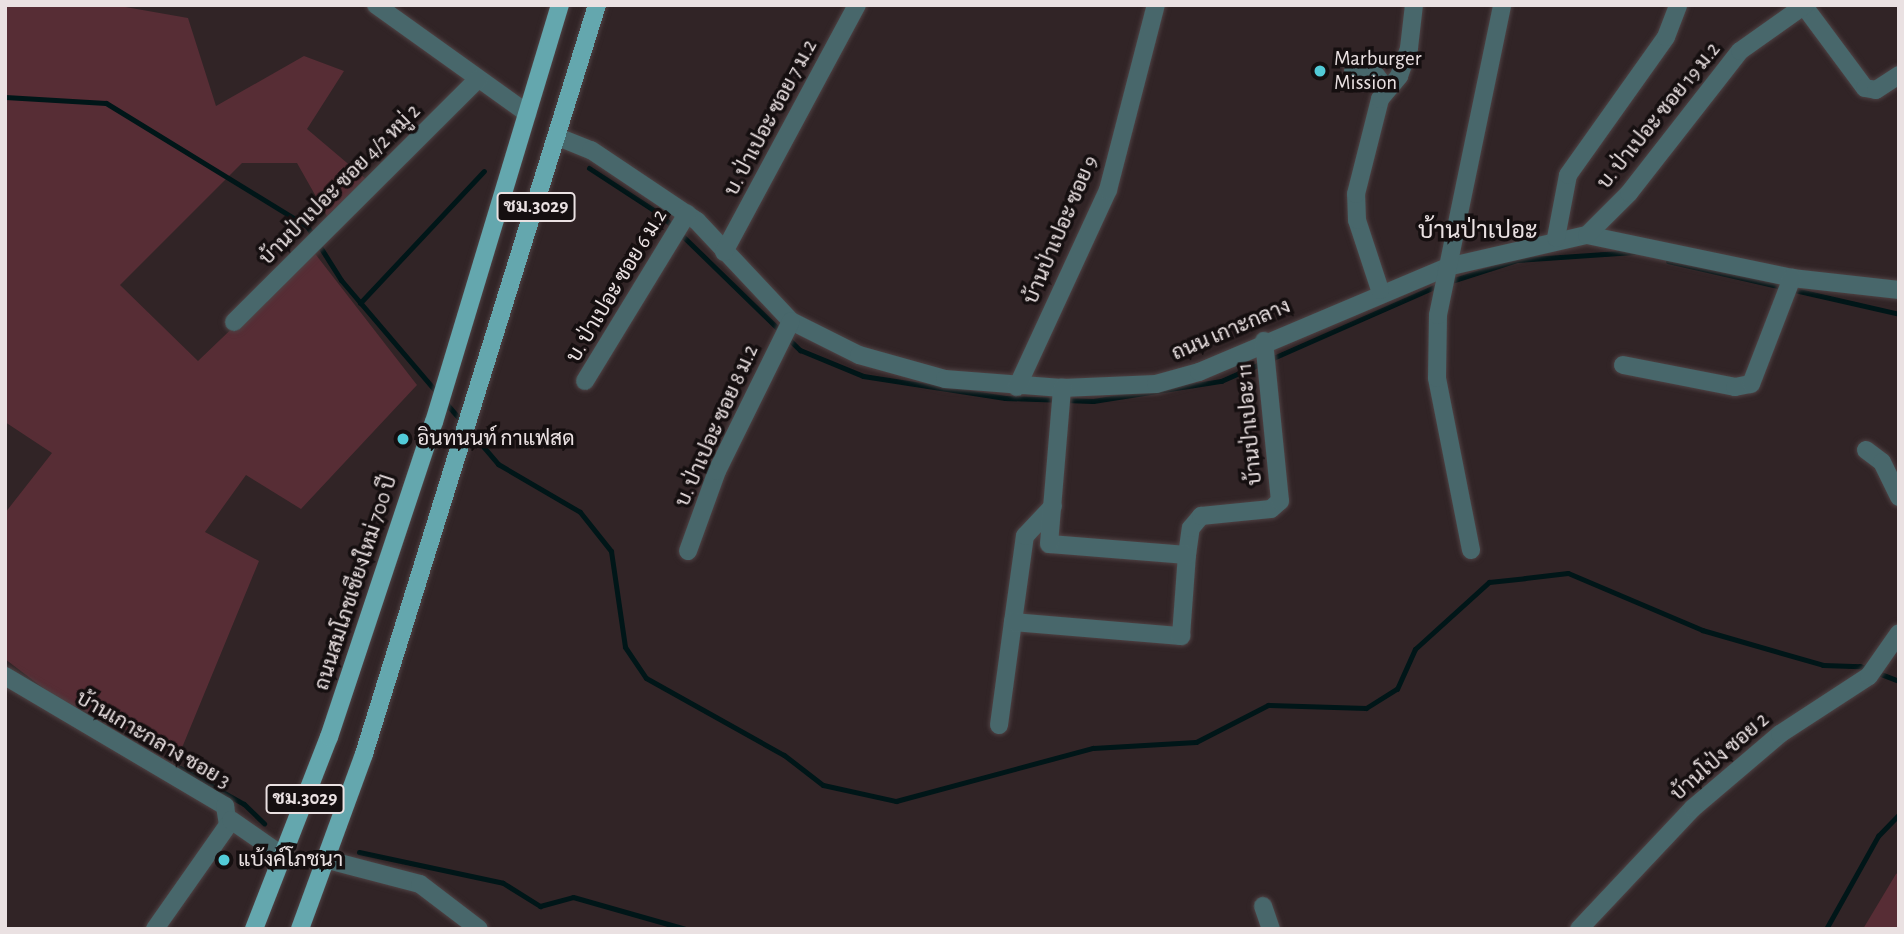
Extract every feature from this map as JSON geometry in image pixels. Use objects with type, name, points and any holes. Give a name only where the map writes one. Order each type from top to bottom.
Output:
[{"type":"main road","name":"ถนนสมโภชเชียงใหม่ 700 ปี","points":[[251,929],[283,856],[434,422],[560,5]]},
{"type":"main road","name":"ชม.3029","points":[[304,923],[328,860],[461,446],[597,5]]},
{"type":"street","points":[[376,5],[527,113]]},
{"type":"street","name":"บ. ป่าเปอะ ซอย 7 ม.2","points":[[724,252],[857,5]]},
{"type":"street","name":"บ้านป่าเปอะ ซอย 9","points":[[1017,387],[1108,190],[1156,5]]},
{"type":"street","points":[[1380,290],[1357,220],[1356,194],[1386,88],[1399,76],[1409,48],[1414,5]]},
{"type":"street","points":[[1471,550],[1437,379],[1445,279],[1502,5]]},
{"type":"street","points":[[1556,238],[1568,176],[1666,37],[1678,5]]},
{"type":"street","points":[[1801,7],[1865,88],[1876,90],[1899,75]]},
{"type":"street","name":"บ. ป่าเปอะ ซอย 19 ม.2","points":[[1587,235],[1629,193],[1740,51],[1801,7]]},
{"type":"street","points":[[1353,71],[1375,74],[1386,88]]},
{"type":"street","name":"บ้านป่าเปอะ ซอย 4/2 หมู่ 2","points":[[234,322],[478,79]]},
{"type":"street","name":"ถนน เกาะกลาง","points":[[558,137],[591,150],[687,214],[724,252],[785,330],[884,363],[945,379],[1017,387],[1062,396],[1156,384],[1266,353],[1380,290],[1445,279],[1556,238],[1587,235],[1790,286],[1899,290]]},
{"type":"street","name":"บ. ป่าเปอะ ซอย 6 ม.2","points":[[585,381],[687,214]]},
{"type":"street","points":[[1623,365],[1744,387],[1757,375],[1790,286]]},
{"type":"street","name":"บ. ป่าเปอะ ซอย 8 ม.2","points":[[688,551],[717,471],[785,330]]},
{"type":"street","name":"บ้านป่าเปอะ 11","points":[[1187,555],[1191,528],[1201,516],[1278,507],[1266,353]]},
{"type":"street","points":[[1013,622],[1181,636],[1187,555],[1049,544],[1062,396]]},
{"type":"street","points":[[1866,450],[1882,463],[1899,497]]},
{"type":"street","points":[[999,724],[1025,536],[1053,506]]},
{"type":"street","name":"บ้านโป่ง ซอย 2","points":[[1579,929],[1693,808],[1816,707],[1869,676],[1899,633]]},
{"type":"street","name":"บ้านเกาะกลาง ซอย 3","points":[[5,676],[71,720],[214,795],[231,820],[155,929]]},
{"type":"street","points":[[231,820],[283,856]]},
{"type":"street","points":[[328,860],[420,884],[479,929]]},
{"type":"street","points":[[1263,906],[1271,929]]},
{"type":"shaded area","points":[[5,5],[114,5],[188,18],[216,106],[304,56],[344,71],[307,129],[366,179],[327,216],[297,163],[242,163],[120,285],[198,361],[313,251],[417,385],[301,509],[246,475],[205,532],[259,561],[179,755],[55,697],[5,659],[5,513],[52,453],[5,422]]},
{"type":"shaded area","points":[[1899,872],[1899,929],[1863,929],[1896,874]]},
{"type":"waterway","points":[[5,97],[106,103],[307,226],[341,280],[438,394]]},
{"type":"waterway","points":[[589,168],[661,215],[800,350],[863,376],[1005,398],[1093,401],[1221,381],[1439,285]]},
{"type":"waterway","points":[[360,303],[484,171]]},
{"type":"waterway","points":[[1448,282],[1517,260],[1634,252]]},
{"type":"waterway","points":[[1668,261],[1899,314]]},
{"type":"waterway","points":[[444,401],[463,423]]},
{"type":"waterway","points":[[469,430],[498,464],[580,512],[611,551],[625,647],[646,678],[784,755],[823,785],[896,801],[1093,748],[1196,742],[1268,705],[1366,708],[1397,689],[1415,649],[1489,582],[1568,573],[1702,630],[1823,665],[1860,666],[1899,681]]},
{"type":"waterway","points":[[180,768],[244,804],[264,823]]},
{"type":"waterway","points":[[1826,929],[1878,836],[1899,814]]},
{"type":"waterway","points":[[359,852],[503,883],[540,906],[573,897],[685,929]]},
{"type":"place","name":"Marburger Mission","points":[[1320,71]]},
{"type":"place","name":"อินทนนท์ กาแฟสด","points":[[403,439]]},
{"type":"place","name":"แบ้งค์โภชนา","points":[[224,860]]},
{"type":"district","name":"บ้านป่าเปอะ","points":[[1478,232]]}]
